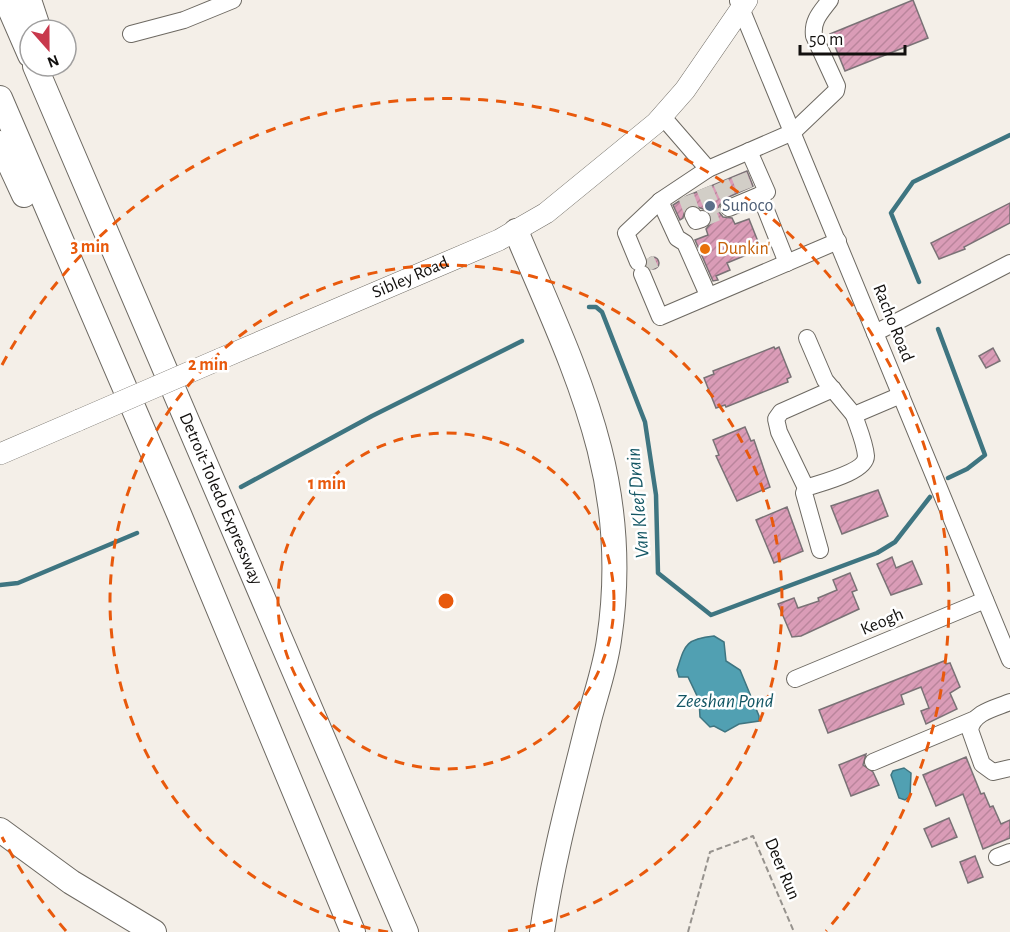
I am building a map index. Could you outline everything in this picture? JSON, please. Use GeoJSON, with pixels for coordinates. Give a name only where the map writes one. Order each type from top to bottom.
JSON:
{"type":"FeatureCollection","features":[{"type":"Feature","properties":{"kind":"highway"},"geometry":{"type":"LineString","coordinates":[[6,0],[18,27]]}},
{"type":"Feature","properties":{"kind":"highway"},"geometry":{"type":"LineString","coordinates":[[29,0],[35,18]]}},
{"type":"Feature","properties":{"kind":"highway","name":"Detroit-Toledo Expressway"},"geometry":{"type":"LineString","coordinates":[[40,78],[406,932]]}},
{"type":"Feature","properties":{"kind":"highway"},"geometry":{"type":"LineString","coordinates":[[53,78],[58,119]]}},
{"type":"Feature","properties":{"kind":"highway"},"geometry":{"type":"LineString","coordinates":[[0,98],[184,525],[353,932]]}},
{"type":"Feature","properties":{"kind":"highway"},"geometry":{"type":"LineString","coordinates":[[0,143],[65,288],[106,348]]}},
{"type":"Feature","properties":{"kind":"highway"},"geometry":{"type":"LineString","coordinates":[[516,231],[591,416],[607,476],[616,554],[609,642],[574,779],[542,932]]}},
{"type":"Feature","properties":{"kind":"highway"},"geometry":{"type":"LineString","coordinates":[[0,830],[71,882],[154,932]]}},
{"type":"Feature","properties":{"kind":"main road","name":"Sibley Road"},"geometry":{"type":"LineString","coordinates":[[0,454],[516,231],[589,180],[662,116],[685,90],[742,3]]}},
{"type":"Feature","properties":{"kind":"street"},"geometry":{"type":"LineString","coordinates":[[131,34],[184,20],[233,0]]}},
{"type":"Feature","properties":{"kind":"street"},"geometry":{"type":"LineString","coordinates":[[830,0],[815,19],[813,27],[814,36],[837,86],[836,92],[793,132],[732,158],[710,176],[660,201],[626,233],[656,283],[650,291],[660,317],[838,241]]}},
{"type":"Feature","properties":{"kind":"street","name":"Racho Road"},"geometry":{"type":"LineString","coordinates":[[742,3],[1010,660]]}},
{"type":"Feature","properties":{"kind":"street"},"geometry":{"type":"LineString","coordinates":[[662,116],[710,176]]}},
{"type":"Feature","properties":{"kind":"street"},"geometry":{"type":"LineString","coordinates":[[730,205],[767,192],[749,151]]}},
{"type":"Feature","properties":{"kind":"street"},"geometry":{"type":"LineString","coordinates":[[732,158],[739,174]]}},
{"type":"Feature","properties":{"kind":"street"},"geometry":{"type":"LineString","coordinates":[[752,196],[787,263]]}},
{"type":"Feature","properties":{"kind":"street"},"geometry":{"type":"LineString","coordinates":[[660,201],[677,238],[685,243],[708,295]]}},
{"type":"Feature","properties":{"kind":"street"},"geometry":{"type":"LineString","coordinates":[[875,333],[1010,262]]}},
{"type":"Feature","properties":{"kind":"street"},"geometry":{"type":"LineString","coordinates":[[806,488],[858,469],[865,461],[866,454],[854,415],[825,380],[807,338]]}},
{"type":"Feature","properties":{"kind":"street"},"geometry":{"type":"LineString","coordinates":[[820,550],[804,499],[806,488],[779,432],[776,419],[781,412],[833,389]]}},
{"type":"Feature","properties":{"kind":"street"},"geometry":{"type":"LineString","coordinates":[[854,415],[901,394]]}},
{"type":"Feature","properties":{"kind":"street","name":"Keogh"},"geometry":{"type":"LineString","coordinates":[[795,679],[985,600]]}},
{"type":"Feature","properties":{"kind":"street"},"geometry":{"type":"LineString","coordinates":[[873,762],[1010,702]]}},
{"type":"Feature","properties":{"kind":"street"},"geometry":{"type":"LineString","coordinates":[[973,720],[971,735],[982,764],[993,772],[1010,768]]}},
{"type":"Feature","properties":{"kind":"path","name":"Deer Run"},"geometry":{"type":"LineString","coordinates":[[688,932],[710,852],[753,836],[794,932]]}},
{"type":"Feature","properties":{"kind":"water","name":"Zeeshan Pond"},"geometry":{"type":"Polygon","coordinates":[[[714,636],[724,642],[726,661],[740,670],[759,716],[759,721],[739,724],[725,732],[714,726],[710,727],[700,717],[699,700],[688,677],[679,677],[677,670],[685,649],[692,641],[714,636]]]}},
{"type":"Feature","properties":{"kind":"water"},"geometry":{"type":"Polygon","coordinates":[[[904,768],[911,773],[910,796],[905,800],[899,798],[891,775],[893,771],[904,768]]]}},
{"type":"Feature","properties":{"kind":"building"},"geometry":{"type":"Polygon","coordinates":[[[913,0],[928,38],[845,71],[830,34],[913,0]]]}},
{"type":"Feature","properties":{"kind":"building"},"geometry":{"type":"Polygon","coordinates":[[[747,171],[753,186],[724,199],[719,206],[719,212],[723,217],[732,218],[735,224],[749,219],[761,249],[727,263],[730,270],[716,276],[718,280],[713,281],[695,240],[708,235],[706,229],[712,222],[712,215],[693,205],[685,209],[683,218],[680,220],[673,205],[687,196],[747,171]]]}},
{"type":"Feature","properties":{"kind":"building"},"geometry":{"type":"Polygon","coordinates":[[[1010,203],[1010,223],[964,247],[965,249],[939,259],[931,243],[1010,203]]]}},
{"type":"Feature","properties":{"kind":"building"},"geometry":{"type":"Polygon","coordinates":[[[655,257],[659,263],[655,269],[651,269],[647,261],[655,257]]]}},
{"type":"Feature","properties":{"kind":"building"},"geometry":{"type":"Polygon","coordinates":[[[774,347],[775,349],[779,347],[791,377],[787,379],[788,382],[726,407],[725,405],[716,408],[704,378],[714,374],[713,371],[774,347]]]}},
{"type":"Feature","properties":{"kind":"building"},"geometry":{"type":"Polygon","coordinates":[[[993,348],[1000,361],[986,368],[979,356],[993,348]]]}},
{"type":"Feature","properties":{"kind":"building"},"geometry":{"type":"Polygon","coordinates":[[[745,427],[751,441],[754,440],[770,487],[737,501],[716,456],[719,455],[713,440],[745,427]]]}},
{"type":"Feature","properties":{"kind":"building"},"geometry":{"type":"Polygon","coordinates":[[[878,490],[888,516],[842,534],[831,506],[878,490]]]}},
{"type":"Feature","properties":{"kind":"building"},"geometry":{"type":"Polygon","coordinates":[[[787,507],[803,551],[774,563],[756,520],[787,507]]]}},
{"type":"Feature","properties":{"kind":"building"},"geometry":{"type":"Polygon","coordinates":[[[892,557],[896,568],[912,561],[922,584],[891,595],[877,564],[892,557]]]}},
{"type":"Feature","properties":{"kind":"building"},"geometry":{"type":"Polygon","coordinates":[[[850,573],[857,590],[852,592],[859,609],[801,636],[792,637],[778,604],[794,598],[798,608],[819,601],[818,598],[837,590],[833,580],[850,573]]]}},
{"type":"Feature","properties":{"kind":"building"},"geometry":{"type":"Polygon","coordinates":[[[944,661],[946,664],[950,663],[960,687],[950,693],[957,709],[926,724],[921,711],[929,708],[921,687],[901,695],[904,704],[828,733],[819,710],[944,661]]]}},
{"type":"Feature","properties":{"kind":"building"},"geometry":{"type":"Polygon","coordinates":[[[866,754],[863,765],[873,772],[879,785],[851,796],[839,765],[866,754]]]}},
{"type":"Feature","properties":{"kind":"building"},"geometry":{"type":"Polygon","coordinates":[[[966,757],[981,794],[984,793],[990,807],[993,806],[1001,824],[1010,820],[1010,838],[983,849],[963,794],[936,806],[923,775],[966,757]]]}},
{"type":"Feature","properties":{"kind":"building"},"geometry":{"type":"Polygon","coordinates":[[[949,818],[957,837],[932,847],[924,829],[949,818]]]}},
{"type":"Feature","properties":{"kind":"building"},"geometry":{"type":"Polygon","coordinates":[[[975,856],[983,877],[968,883],[960,862],[975,856]]]}},
{"type":"Feature","properties":{"kind":"waterway","name":"Van Kleef Drain"},"geometry":{"type":"LineString","coordinates":[[919,282],[891,213],[913,182],[1010,135]]}},
{"type":"Feature","properties":{"kind":"waterway","name":"Van Kleef Drain"},"geometry":{"type":"LineString","coordinates":[[589,307],[596,307],[602,312],[645,422],[656,495],[658,573],[711,615],[877,553],[895,542],[930,497]]}},
{"type":"Feature","properties":{"kind":"waterway","name":"Van Kleef Drain"},"geometry":{"type":"LineString","coordinates":[[938,329],[985,455],[967,469],[948,478]]}},
{"type":"Feature","properties":{"kind":"waterway","name":"Van Kleef Drain"},"geometry":{"type":"LineString","coordinates":[[241,487],[372,416],[522,341]]}},
{"type":"Feature","properties":{"kind":"waterway","name":"Van Kleef Drain"},"geometry":{"type":"LineString","coordinates":[[0,585],[18,583],[137,533]]}},
{"type":"Feature","properties":{"kind":"tunnel"},"geometry":{"type":"LineString","coordinates":[[739,175],[746,193]]}},
{"type":"Feature","properties":{"kind":"tunnel"},"geometry":{"type":"LineString","coordinates":[[721,182],[729,200]]}},
{"type":"Feature","properties":{"kind":"tunnel"},"geometry":{"type":"LineString","coordinates":[[704,188],[715,214]]}},
{"type":"Feature","properties":{"kind":"tunnel"},"geometry":{"type":"LineString","coordinates":[[686,196],[693,215]]}},
{"type":"Feature","properties":{"kind":"tunnel"},"geometry":{"type":"LineString","coordinates":[[702,219],[729,208]]}},
{"type":"Feature","properties":{"kind":"tunnel"},"geometry":{"type":"LineString","coordinates":[[646,259],[651,270]]}},
{"type":"Feature","properties":{"kind":"place","name":"Sunoco"},"geometry":{"type":"Point","coordinates":[710,206]}},
{"type":"Feature","properties":{"kind":"place","name":"Dunkin'"},"geometry":{"type":"Point","coordinates":[705,249]}}]}
